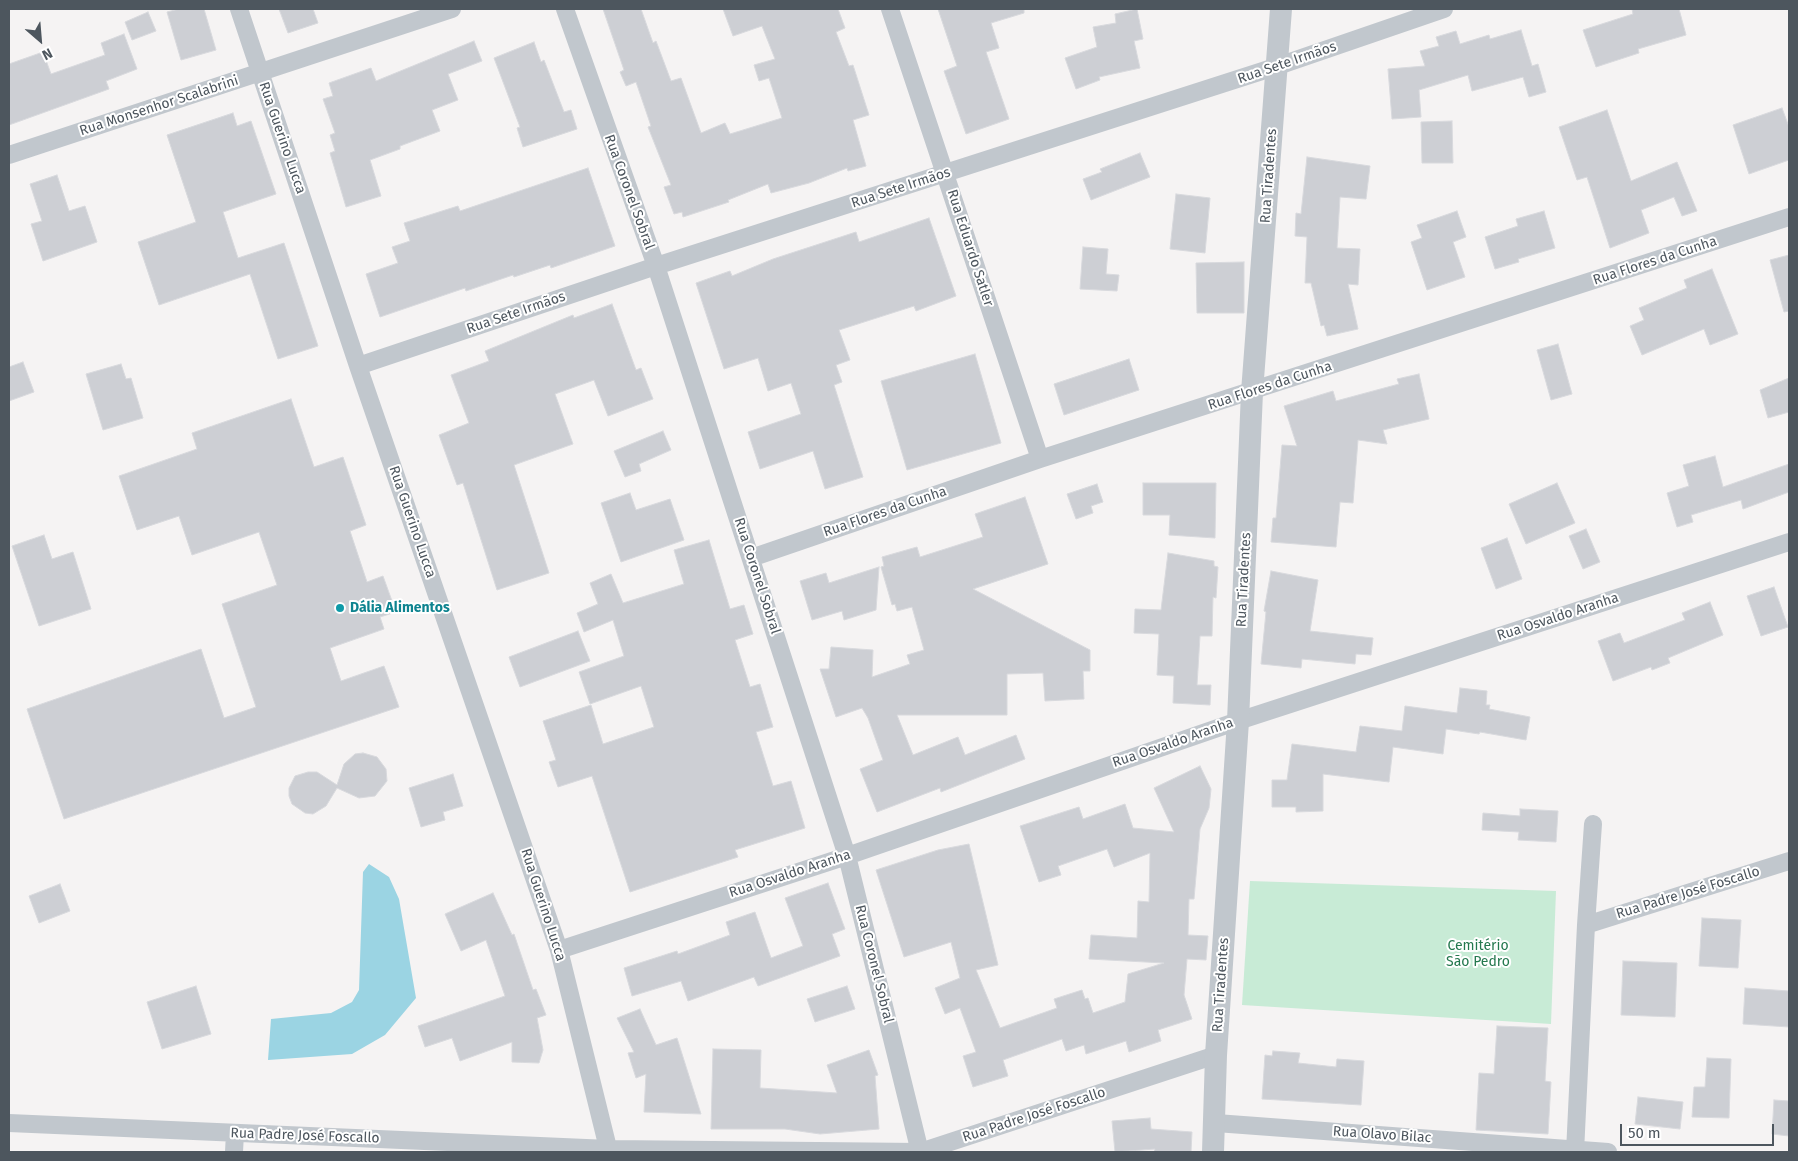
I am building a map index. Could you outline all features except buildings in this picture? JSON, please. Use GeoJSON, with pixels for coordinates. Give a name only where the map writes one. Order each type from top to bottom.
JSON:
{"type":"FeatureCollection","features":[{"type":"Feature","properties":{"kind":"street","name":"Rua Guerino Lucca"},"geometry":{"type":"LineString","coordinates":[[240,9],[358,366],[559,950],[609,1151]]}},
{"type":"Feature","properties":{"kind":"street","name":"Rua Monsenhor Scalabrini"},"geometry":{"type":"LineString","coordinates":[[9,155],[452,9]]}},
{"type":"Feature","properties":{"kind":"street","name":"Rua Coronel Sobral"},"geometry":{"type":"LineString","coordinates":[[565,9],[656,266],[847,856],[920,1152]]}},
{"type":"Feature","properties":{"kind":"street","name":"Rua Eduardo Satler"},"geometry":{"type":"LineString","coordinates":[[890,9],[1040,459]]}},
{"type":"Feature","properties":{"kind":"street","name":"Rua Tiradentes"},"geometry":{"type":"LineString","coordinates":[[1213,1152],[1216,1123],[1216,1054],[1238,721],[1252,392],[1281,9]]}},
{"type":"Feature","properties":{"kind":"street","name":"Rua Sete Irmãos"},"geometry":{"type":"LineString","coordinates":[[358,366],[656,266],[1278,66],[1444,9]]}},
{"type":"Feature","properties":{"kind":"street","name":"Rua Flores da Cunha"},"geometry":{"type":"LineString","coordinates":[[751,558],[1040,459],[1789,217]]}},
{"type":"Feature","properties":{"kind":"street","name":"Rua Osvaldo Aranha"},"geometry":{"type":"LineString","coordinates":[[559,950],[847,856],[1238,721],[1789,542]]}},
{"type":"Feature","properties":{"kind":"street"},"geometry":{"type":"LineString","coordinates":[[1575,1151],[1593,824]]}},
{"type":"Feature","properties":{"kind":"street","name":"Rua Padre José Foscallo"},"geometry":{"type":"LineString","coordinates":[[1586,925],[1789,861]]}},
{"type":"Feature","properties":{"kind":"street","name":"Rua Padre José Foscallo"},"geometry":{"type":"LineString","coordinates":[[9,1123],[609,1151],[920,1152],[1216,1054]]}},
{"type":"Feature","properties":{"kind":"street","name":"Rua Olavo Bilac"},"geometry":{"type":"LineString","coordinates":[[1216,1123],[1608,1152]]}},
{"type":"Feature","properties":{"kind":"street"},"geometry":{"type":"LineString","coordinates":[[234,1152],[235,1133]]}},
{"type":"Feature","properties":{"kind":"green space","name":"Cemitério São Pedro"},"geometry":{"type":"Polygon","coordinates":[[[1250,881],[1556,891],[1551,1024],[1242,1005],[1250,881]]]}},
{"type":"Feature","properties":{"kind":"water"},"geometry":{"type":"Polygon","coordinates":[[[369,864],[389,877],[399,899],[416,998],[385,1035],[352,1054],[268,1060],[271,1019],[331,1013],[352,1002],[359,990],[363,872],[369,864]]]}},
{"type":"Feature","properties":{"kind":"place","name":"Dália Alimentos"},"geometry":{"type":"Point","coordinates":[340,608]}}]}
